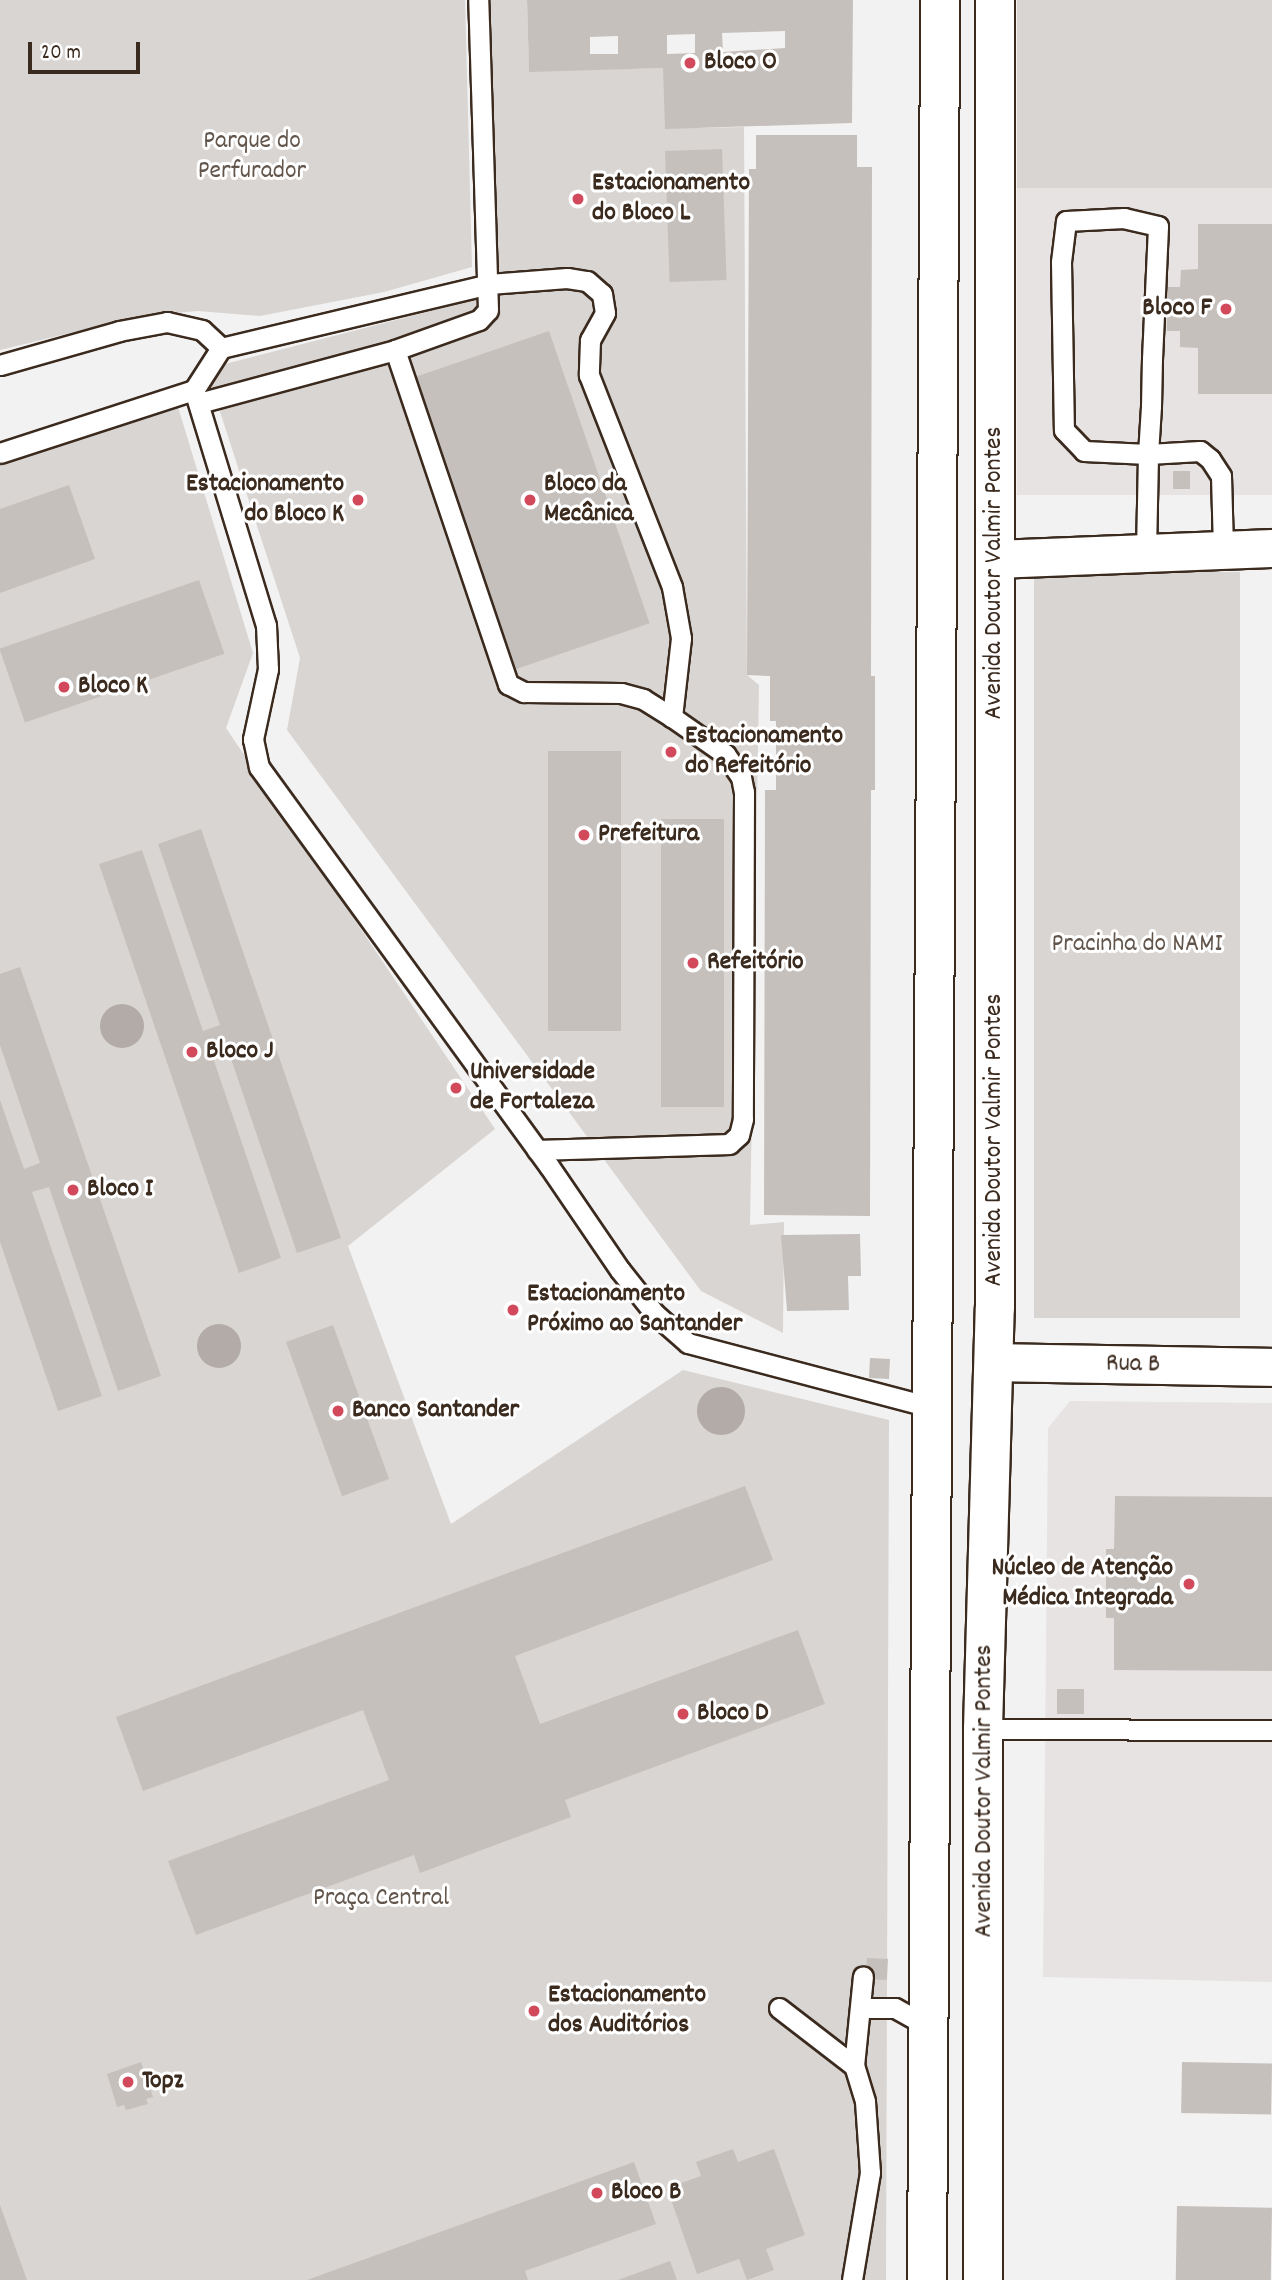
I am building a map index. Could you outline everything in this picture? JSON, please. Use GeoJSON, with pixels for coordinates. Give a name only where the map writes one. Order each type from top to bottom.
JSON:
{"type":"FeatureCollection","features":[{"type":"Feature","properties":{"kind":"street"},"geometry":{"type":"LineString","coordinates":[[927,2280],[940,0]]}},
{"type":"Feature","properties":{"kind":"street","name":"Avenida Doutor Valmir Pontes"},"geometry":{"type":"LineString","coordinates":[[983,2280],[983,1729],[995,1362],[995,0]]}},
{"type":"Feature","properties":{"kind":"street"},"geometry":{"type":"LineString","coordinates":[[995,559],[1272,548]]}},
{"type":"Feature","properties":{"kind":"street","name":"Rua B"},"geometry":{"type":"LineString","coordinates":[[995,1362],[1272,1367]]}},
{"type":"Feature","properties":{"kind":"lane"},"geometry":{"type":"LineString","coordinates":[[0,453],[196,396],[395,350],[483,318],[489,284],[478,0]]}},
{"type":"Feature","properties":{"kind":"lane"},"geometry":{"type":"LineString","coordinates":[[1146,551],[1148,454],[1157,226],[1124,218],[1066,221],[1061,262],[1063,430],[1084,451],[1148,454],[1200,452],[1210,459],[1221,476],[1223,549]]}},
{"type":"Feature","properties":{"kind":"lane"},"geometry":{"type":"LineString","coordinates":[[672,717],[681,638],[672,587],[589,375],[590,340],[605,313],[602,294],[587,281],[567,278],[489,284],[221,348],[196,396],[266,625],[268,668],[253,739],[259,767],[654,1314],[688,1343],[930,1407]]}},
{"type":"Feature","properties":{"kind":"lane"},"geometry":{"type":"LineString","coordinates":[[0,365],[118,331],[167,322],[202,330],[221,348]]}},
{"type":"Feature","properties":{"kind":"lane"},"geometry":{"type":"LineString","coordinates":[[395,350],[508,684],[524,692],[621,693],[643,699],[725,754],[741,777],[744,792],[743,1119],[739,1135],[729,1144],[711,1146],[537,1150]]}},
{"type":"Feature","properties":{"kind":"lane"},"geometry":{"type":"LineString","coordinates":[[983,1729],[1272,1730]]}},
{"type":"Feature","properties":{"kind":"lane"},"geometry":{"type":"LineString","coordinates":[[852,2280],[870,2173],[865,2101],[854,2066],[863,1976]]}},
{"type":"Feature","properties":{"kind":"lane"},"geometry":{"type":"LineString","coordinates":[[779,2008],[854,2066]]}},
{"type":"Feature","properties":{"kind":"lane"},"geometry":{"type":"LineString","coordinates":[[860,2008],[895,2008],[928,2026]]}},
{"type":"Feature","properties":{"kind":"shaded area"},"geometry":{"type":"Polygon","coordinates":[[[1017,187],[1272,187],[1272,495],[1017,495],[1017,187]]]}},
{"type":"Feature","properties":{"kind":"shaded area"},"geometry":{"type":"Polygon","coordinates":[[[122,1004],[131,1005],[138,1010],[143,1017],[143,1035],[138,1042],[131,1047],[122,1048],[113,1047],[106,1042],[101,1035],[100,1026],[101,1017],[106,1010],[113,1005],[122,1004]]]}},
{"type":"Feature","properties":{"kind":"shaded area"},"geometry":{"type":"Polygon","coordinates":[[[219,1324],[234,1331],[241,1346],[234,1361],[219,1368],[204,1361],[197,1346],[204,1331],[219,1324]]]}},
{"type":"Feature","properties":{"kind":"shaded area"},"geometry":{"type":"Polygon","coordinates":[[[721,1387],[738,1394],[745,1411],[738,1428],[721,1435],[704,1428],[697,1411],[704,1394],[721,1387]]]}},
{"type":"Feature","properties":{"kind":"shaded area"},"geometry":{"type":"Polygon","coordinates":[[[1070,1401],[1272,1403],[1272,1982],[1043,1977],[1048,1428],[1070,1401]]]}},
{"type":"Feature","properties":{"kind":"green space","name":"Parque do Perfurador"},"geometry":{"type":"Polygon","coordinates":[[[0,0],[465,0],[472,267],[384,292],[260,316],[198,311],[140,316],[0,350],[0,0]]]}},
{"type":"Feature","properties":{"kind":"green space"},"geometry":{"type":"Polygon","coordinates":[[[485,0],[527,0],[529,71],[663,68],[700,128],[744,127],[747,675],[759,685],[750,1225],[784,1222],[783,1333],[701,1291],[287,730],[300,658],[210,381],[225,364],[493,295],[485,0]]]}},
{"type":"Feature","properties":{"kind":"green space"},"geometry":{"type":"Polygon","coordinates":[[[1017,0],[1272,0],[1272,188],[1017,188],[1017,0]]]}},
{"type":"Feature","properties":{"kind":"green space","name":"Praça Central"},"geometry":{"type":"Polygon","coordinates":[[[178,407],[253,653],[226,728],[495,1129],[348,1246],[451,1524],[683,1370],[889,1420],[886,2280],[0,2280],[0,462],[178,407]]]}},
{"type":"Feature","properties":{"kind":"green space","name":"Pracinha do NAMI"},"geometry":{"type":"Polygon","coordinates":[[[1034,572],[1240,572],[1240,1318],[1034,1318],[1034,572]]]}},
{"type":"Feature","properties":{"kind":"building","name":"Bloco O"},"geometry":{"type":"Polygon","coordinates":[[[527,0],[853,0],[852,123],[665,129],[663,68],[529,72],[527,0]],[[785,31],[722,33],[723,52],[785,48],[785,31]],[[695,34],[667,35],[667,54],[695,53],[695,34]],[[618,36],[590,37],[590,54],[618,54],[618,36]]]}},
{"type":"Feature","properties":{"kind":"building"},"geometry":{"type":"Polygon","coordinates":[[[756,135],[857,135],[857,167],[872,167],[871,676],[875,676],[875,790],[871,790],[870,1216],[764,1215],[765,790],[776,790],[776,721],[770,721],[770,676],[747,675],[749,169],[756,169],[756,135]]]}},
{"type":"Feature","properties":{"kind":"building"},"geometry":{"type":"Polygon","coordinates":[[[722,149],[727,280],[670,282],[665,151],[722,149]]]}},
{"type":"Feature","properties":{"kind":"building","name":"Bloco F"},"geometry":{"type":"Polygon","coordinates":[[[1198,224],[1272,224],[1272,394],[1198,394],[1198,348],[1180,347],[1180,331],[1167,331],[1166,287],[1180,287],[1181,270],[1198,269],[1198,224]]]}},
{"type":"Feature","properties":{"kind":"building","name":"Bloco da Mecânica"},"geometry":{"type":"Polygon","coordinates":[[[549,331],[650,623],[511,671],[410,379],[549,331]]]}},
{"type":"Feature","properties":{"kind":"building"},"geometry":{"type":"Polygon","coordinates":[[[1173,471],[1190,471],[1190,489],[1173,489],[1173,471]]]}},
{"type":"Feature","properties":{"kind":"building"},"geometry":{"type":"Polygon","coordinates":[[[69,485],[95,559],[0,593],[0,509],[69,485]]]}},
{"type":"Feature","properties":{"kind":"building","name":"Bloco K"},"geometry":{"type":"Polygon","coordinates":[[[199,580],[224,654],[25,722],[0,649],[199,580]]]}},
{"type":"Feature","properties":{"kind":"building","name":"Prefeitura"},"geometry":{"type":"Polygon","coordinates":[[[548,751],[621,751],[621,1031],[548,1031],[548,751]]]}},
{"type":"Feature","properties":{"kind":"building","name":"Refeitório"},"geometry":{"type":"Polygon","coordinates":[[[661,819],[724,819],[724,1107],[661,1107],[661,819]]]}},
{"type":"Feature","properties":{"kind":"building","name":"Bloco J"},"geometry":{"type":"Polygon","coordinates":[[[201,829],[341,1238],[297,1253],[228,1050],[212,1055],[281,1258],[239,1273],[99,864],[142,850],[203,1031],[220,1025],[158,844],[201,829]]]}},
{"type":"Feature","properties":{"kind":"building","name":"Bloco I"},"geometry":{"type":"Polygon","coordinates":[[[20,967],[161,1376],[118,1391],[49,1187],[32,1192],[102,1396],[58,1411],[0,1242],[0,1100],[24,1169],[40,1163],[0,1045],[0,974],[20,967]]]}},
{"type":"Feature","properties":{"kind":"building"},"geometry":{"type":"Polygon","coordinates":[[[860,1234],[861,1276],[848,1276],[849,1310],[787,1311],[781,1235],[860,1234]]]}},
{"type":"Feature","properties":{"kind":"building","name":"Banco Santander"},"geometry":{"type":"Polygon","coordinates":[[[333,1325],[389,1479],[342,1496],[286,1342],[333,1325]]]}},
{"type":"Feature","properties":{"kind":"building"},"geometry":{"type":"Polygon","coordinates":[[[870,1358],[890,1359],[889,1379],[869,1378],[870,1358]]]}},
{"type":"Feature","properties":{"kind":"building","name":"Bloco D"},"geometry":{"type":"Polygon","coordinates":[[[745,1486],[773,1560],[515,1656],[540,1724],[798,1630],[825,1704],[565,1800],[571,1817],[420,1873],[414,1855],[196,1935],[168,1861],[389,1780],[363,1710],[143,1791],[116,1717],[745,1486]]]}},
{"type":"Feature","properties":{"kind":"building","name":"Núcleo de Atenção Médica Integrada"},"geometry":{"type":"Polygon","coordinates":[[[1115,1496],[1272,1497],[1272,1671],[1114,1670],[1114,1618],[1106,1618],[1106,1549],[1114,1549],[1115,1496]]]}},
{"type":"Feature","properties":{"kind":"building"},"geometry":{"type":"Polygon","coordinates":[[[1057,1689],[1084,1689],[1084,1714],[1057,1714],[1057,1689]]]}},
{"type":"Feature","properties":{"kind":"building"},"geometry":{"type":"Polygon","coordinates":[[[867,1958],[888,1959],[887,1980],[866,1979],[867,1958]]]}},
{"type":"Feature","properties":{"kind":"building","name":"Topz"},"geometry":{"type":"Polygon","coordinates":[[[141,2062],[153,2097],[146,2099],[148,2104],[126,2110],[124,2105],[117,2107],[107,2074],[141,2062]]]}},
{"type":"Feature","properties":{"kind":"building"},"geometry":{"type":"Polygon","coordinates":[[[1182,2062],[1272,2064],[1271,2115],[1181,2113],[1182,2062]]]}},
{"type":"Feature","properties":{"kind":"building"},"geometry":{"type":"Polygon","coordinates":[[[733,2149],[738,2162],[774,2149],[805,2235],[766,2249],[774,2270],[747,2280],[739,2259],[697,2274],[667,2188],[701,2176],[696,2162],[733,2149]]]}},
{"type":"Feature","properties":{"kind":"building","name":"Bloco B"},"geometry":{"type":"Polygon","coordinates":[[[634,2162],[656,2224],[525,2271],[528,2280],[307,2280],[634,2162]]]}},
{"type":"Feature","properties":{"kind":"building"},"geometry":{"type":"Polygon","coordinates":[[[0,2205],[27,2280],[0,2280],[0,2205]]]}},
{"type":"Feature","properties":{"kind":"building"},"geometry":{"type":"Polygon","coordinates":[[[1177,2206],[1272,2208],[1271,2280],[1176,2280],[1177,2206]]]}},
{"type":"Feature","properties":{"kind":"building","name":"Bloco B"},"geometry":{"type":"Polygon","coordinates":[[[670,2261],[677,2280],[618,2280],[670,2261]]]}},
{"type":"Feature","properties":{"kind":"place","name":"Bloco O"},"geometry":{"type":"Point","coordinates":[690,63]}},
{"type":"Feature","properties":{"kind":"place","name":"Estacionamento do Bloco L"},"geometry":{"type":"Point","coordinates":[578,199]}},
{"type":"Feature","properties":{"kind":"place","name":"Bloco F"},"geometry":{"type":"Point","coordinates":[1226,309]}},
{"type":"Feature","properties":{"kind":"place","name":"Estacionamento do Bloco K"},"geometry":{"type":"Point","coordinates":[358,500]}},
{"type":"Feature","properties":{"kind":"place","name":"Bloco da Mecânica"},"geometry":{"type":"Point","coordinates":[530,500]}},
{"type":"Feature","properties":{"kind":"place","name":"Bloco K"},"geometry":{"type":"Point","coordinates":[64,687]}},
{"type":"Feature","properties":{"kind":"place","name":"Estacionamento do Refeitório"},"geometry":{"type":"Point","coordinates":[671,752]}},
{"type":"Feature","properties":{"kind":"place","name":"Prefeitura"},"geometry":{"type":"Point","coordinates":[584,835]}},
{"type":"Feature","properties":{"kind":"place","name":"Refeitório"},"geometry":{"type":"Point","coordinates":[693,963]}},
{"type":"Feature","properties":{"kind":"place","name":"Bloco J"},"geometry":{"type":"Point","coordinates":[192,1052]}},
{"type":"Feature","properties":{"kind":"place","name":"Universidade de Fortaleza"},"geometry":{"type":"Point","coordinates":[456,1088]}},
{"type":"Feature","properties":{"kind":"place","name":"Bloco I"},"geometry":{"type":"Point","coordinates":[73,1190]}},
{"type":"Feature","properties":{"kind":"place","name":"Estacionamento Próximo ao Santander"},"geometry":{"type":"Point","coordinates":[513,1310]}},
{"type":"Feature","properties":{"kind":"place","name":"Banco Santander"},"geometry":{"type":"Point","coordinates":[338,1411]}},
{"type":"Feature","properties":{"kind":"place","name":"Núcleo de Atenção Médica Integrada"},"geometry":{"type":"Point","coordinates":[1189,1584]}},
{"type":"Feature","properties":{"kind":"place","name":"Bloco D"},"geometry":{"type":"Point","coordinates":[683,1714]}},
{"type":"Feature","properties":{"kind":"place","name":"Estacionamento dos Auditórios"},"geometry":{"type":"Point","coordinates":[534,2011]}},
{"type":"Feature","properties":{"kind":"place","name":"Topz"},"geometry":{"type":"Point","coordinates":[128,2082]}},
{"type":"Feature","properties":{"kind":"place","name":"Bloco B"},"geometry":{"type":"Point","coordinates":[597,2193]}}]}
